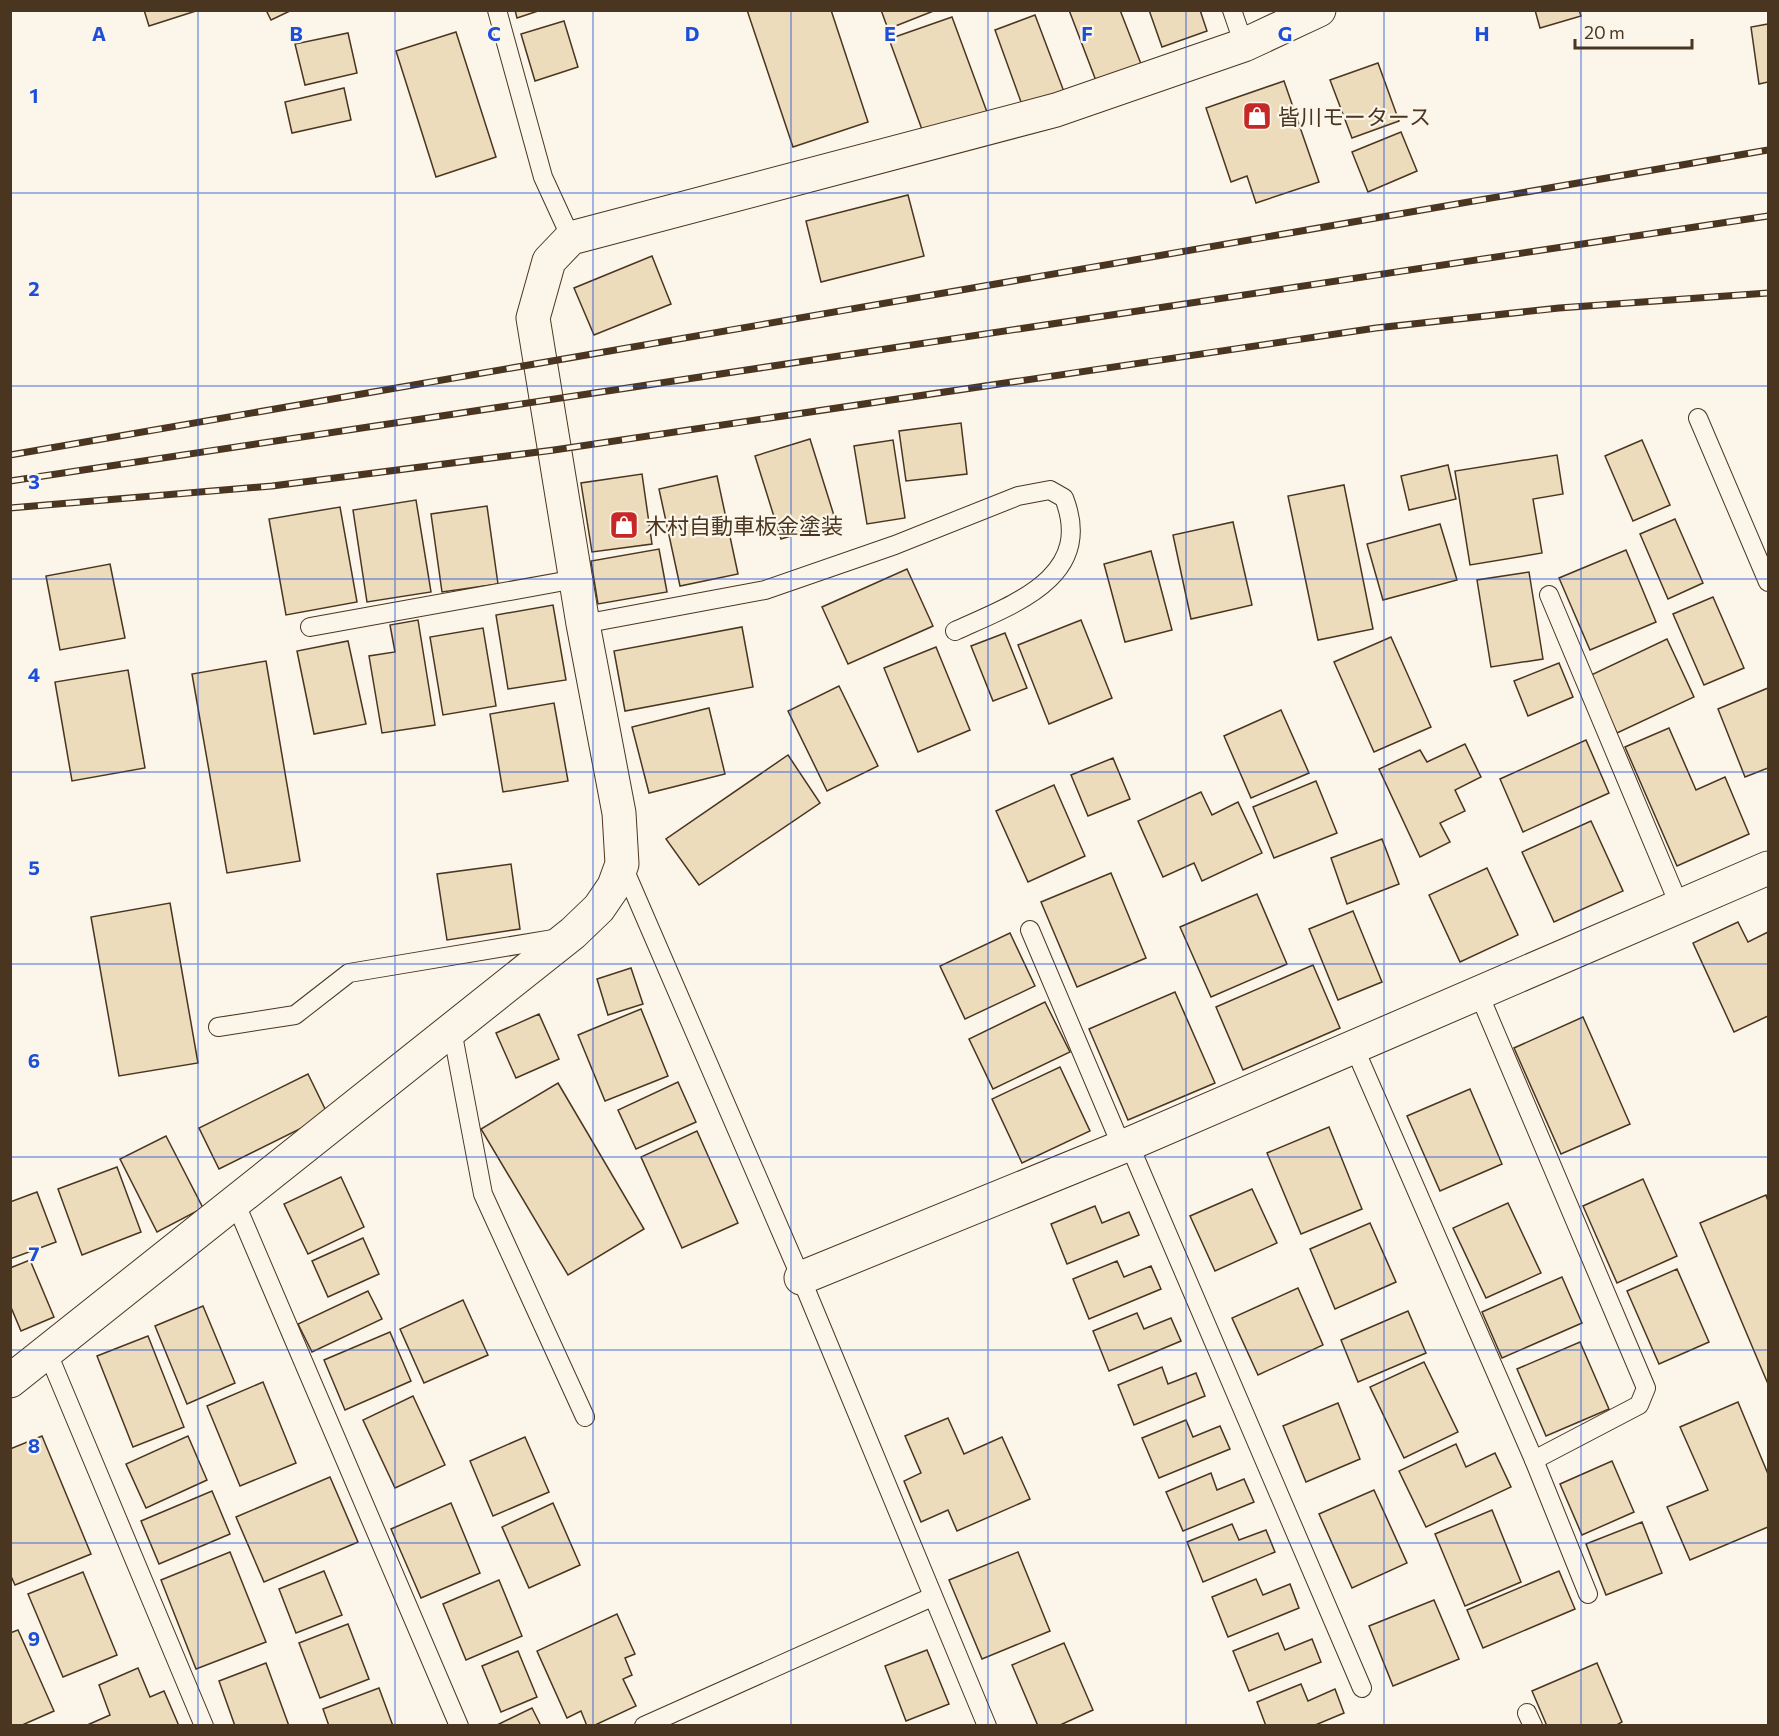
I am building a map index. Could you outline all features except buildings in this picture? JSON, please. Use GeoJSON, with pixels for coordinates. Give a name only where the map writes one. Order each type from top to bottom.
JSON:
{"type":"FeatureCollection","features":[{"type":"Feature","properties":{"kind":"street"},"geometry":{"type":"LineString","coordinates":[[10,1381],[569,936],[599,908],[614,886],[622,864],[620,813],[583,624],[533,318],[549,261],[571,238],[1056,110],[1244,45],[1319,10]]}},
{"type":"Feature","properties":{"kind":"street"},"geometry":{"type":"LineString","coordinates":[[801,1278],[1125,1146],[1768,868]]}},
{"type":"Feature","properties":{"kind":"lane"},"geometry":{"type":"LineString","coordinates":[[496,10],[543,177],[571,238]]}},
{"type":"Feature","properties":{"kind":"lane"},"geometry":{"type":"LineString","coordinates":[[1232,10],[1244,45]]}},
{"type":"Feature","properties":{"kind":"lane"},"geometry":{"type":"LineString","coordinates":[[1698,418],[1768,582]]}},
{"type":"Feature","properties":{"kind":"lane"},"geometry":{"type":"LineString","coordinates":[[583,624],[765,590],[895,545],[1018,496],[1050,490],[1064,498],[1072,528],[1071,540],[1062,566],[1050,579],[1023,597],[956,631]]}},
{"type":"Feature","properties":{"kind":"lane"},"geometry":{"type":"LineString","coordinates":[[310,627],[576,579]]}},
{"type":"Feature","properties":{"kind":"lane"},"geometry":{"type":"LineString","coordinates":[[1549,595],[1680,907]]}},
{"type":"Feature","properties":{"kind":"lane"},"geometry":{"type":"LineString","coordinates":[[622,864],[801,1278],[987,1725]]}},
{"type":"Feature","properties":{"kind":"lane"},"geometry":{"type":"LineString","coordinates":[[1030,930],[1362,1688]]}},
{"type":"Feature","properties":{"kind":"lane"},"geometry":{"type":"LineString","coordinates":[[218,1027],[295,1015],[349,973],[569,936]]}},
{"type":"Feature","properties":{"kind":"lane"},"geometry":{"type":"LineString","coordinates":[[1479,994],[1646,1388],[1639,1405],[1534,1460]]}},
{"type":"Feature","properties":{"kind":"lane"},"geometry":{"type":"LineString","coordinates":[[452,1030],[483,1194],[585,1417]]}},
{"type":"Feature","properties":{"kind":"lane"},"geometry":{"type":"LineString","coordinates":[[1354,1047],[1534,1460],[1588,1594]]}},
{"type":"Feature","properties":{"kind":"lane"},"geometry":{"type":"LineString","coordinates":[[235,1202],[459,1725]]}},
{"type":"Feature","properties":{"kind":"lane"},"geometry":{"type":"LineString","coordinates":[[47,1352],[204,1725]]}},
{"type":"Feature","properties":{"kind":"lane"},"geometry":{"type":"LineString","coordinates":[[644,1725],[932,1597]]}},
{"type":"Feature","properties":{"kind":"railway"},"geometry":{"type":"LineString","coordinates":[[10,455],[1768,150]]}},
{"type":"Feature","properties":{"kind":"railway"},"geometry":{"type":"LineString","coordinates":[[10,481],[1768,216]]}},
{"type":"Feature","properties":{"kind":"railway"},"geometry":{"type":"LineString","coordinates":[[10,508],[272,486],[554,450],[1376,328],[1559,308],[1768,293]]}},
{"type":"Feature","properties":{"kind":"place","name":"皆川モータース"},"geometry":{"type":"Point","coordinates":[1257,116]}},
{"type":"Feature","properties":{"kind":"place","name":"木村自動車板金塗装"},"geometry":{"type":"Point","coordinates":[624,525]}}]}
